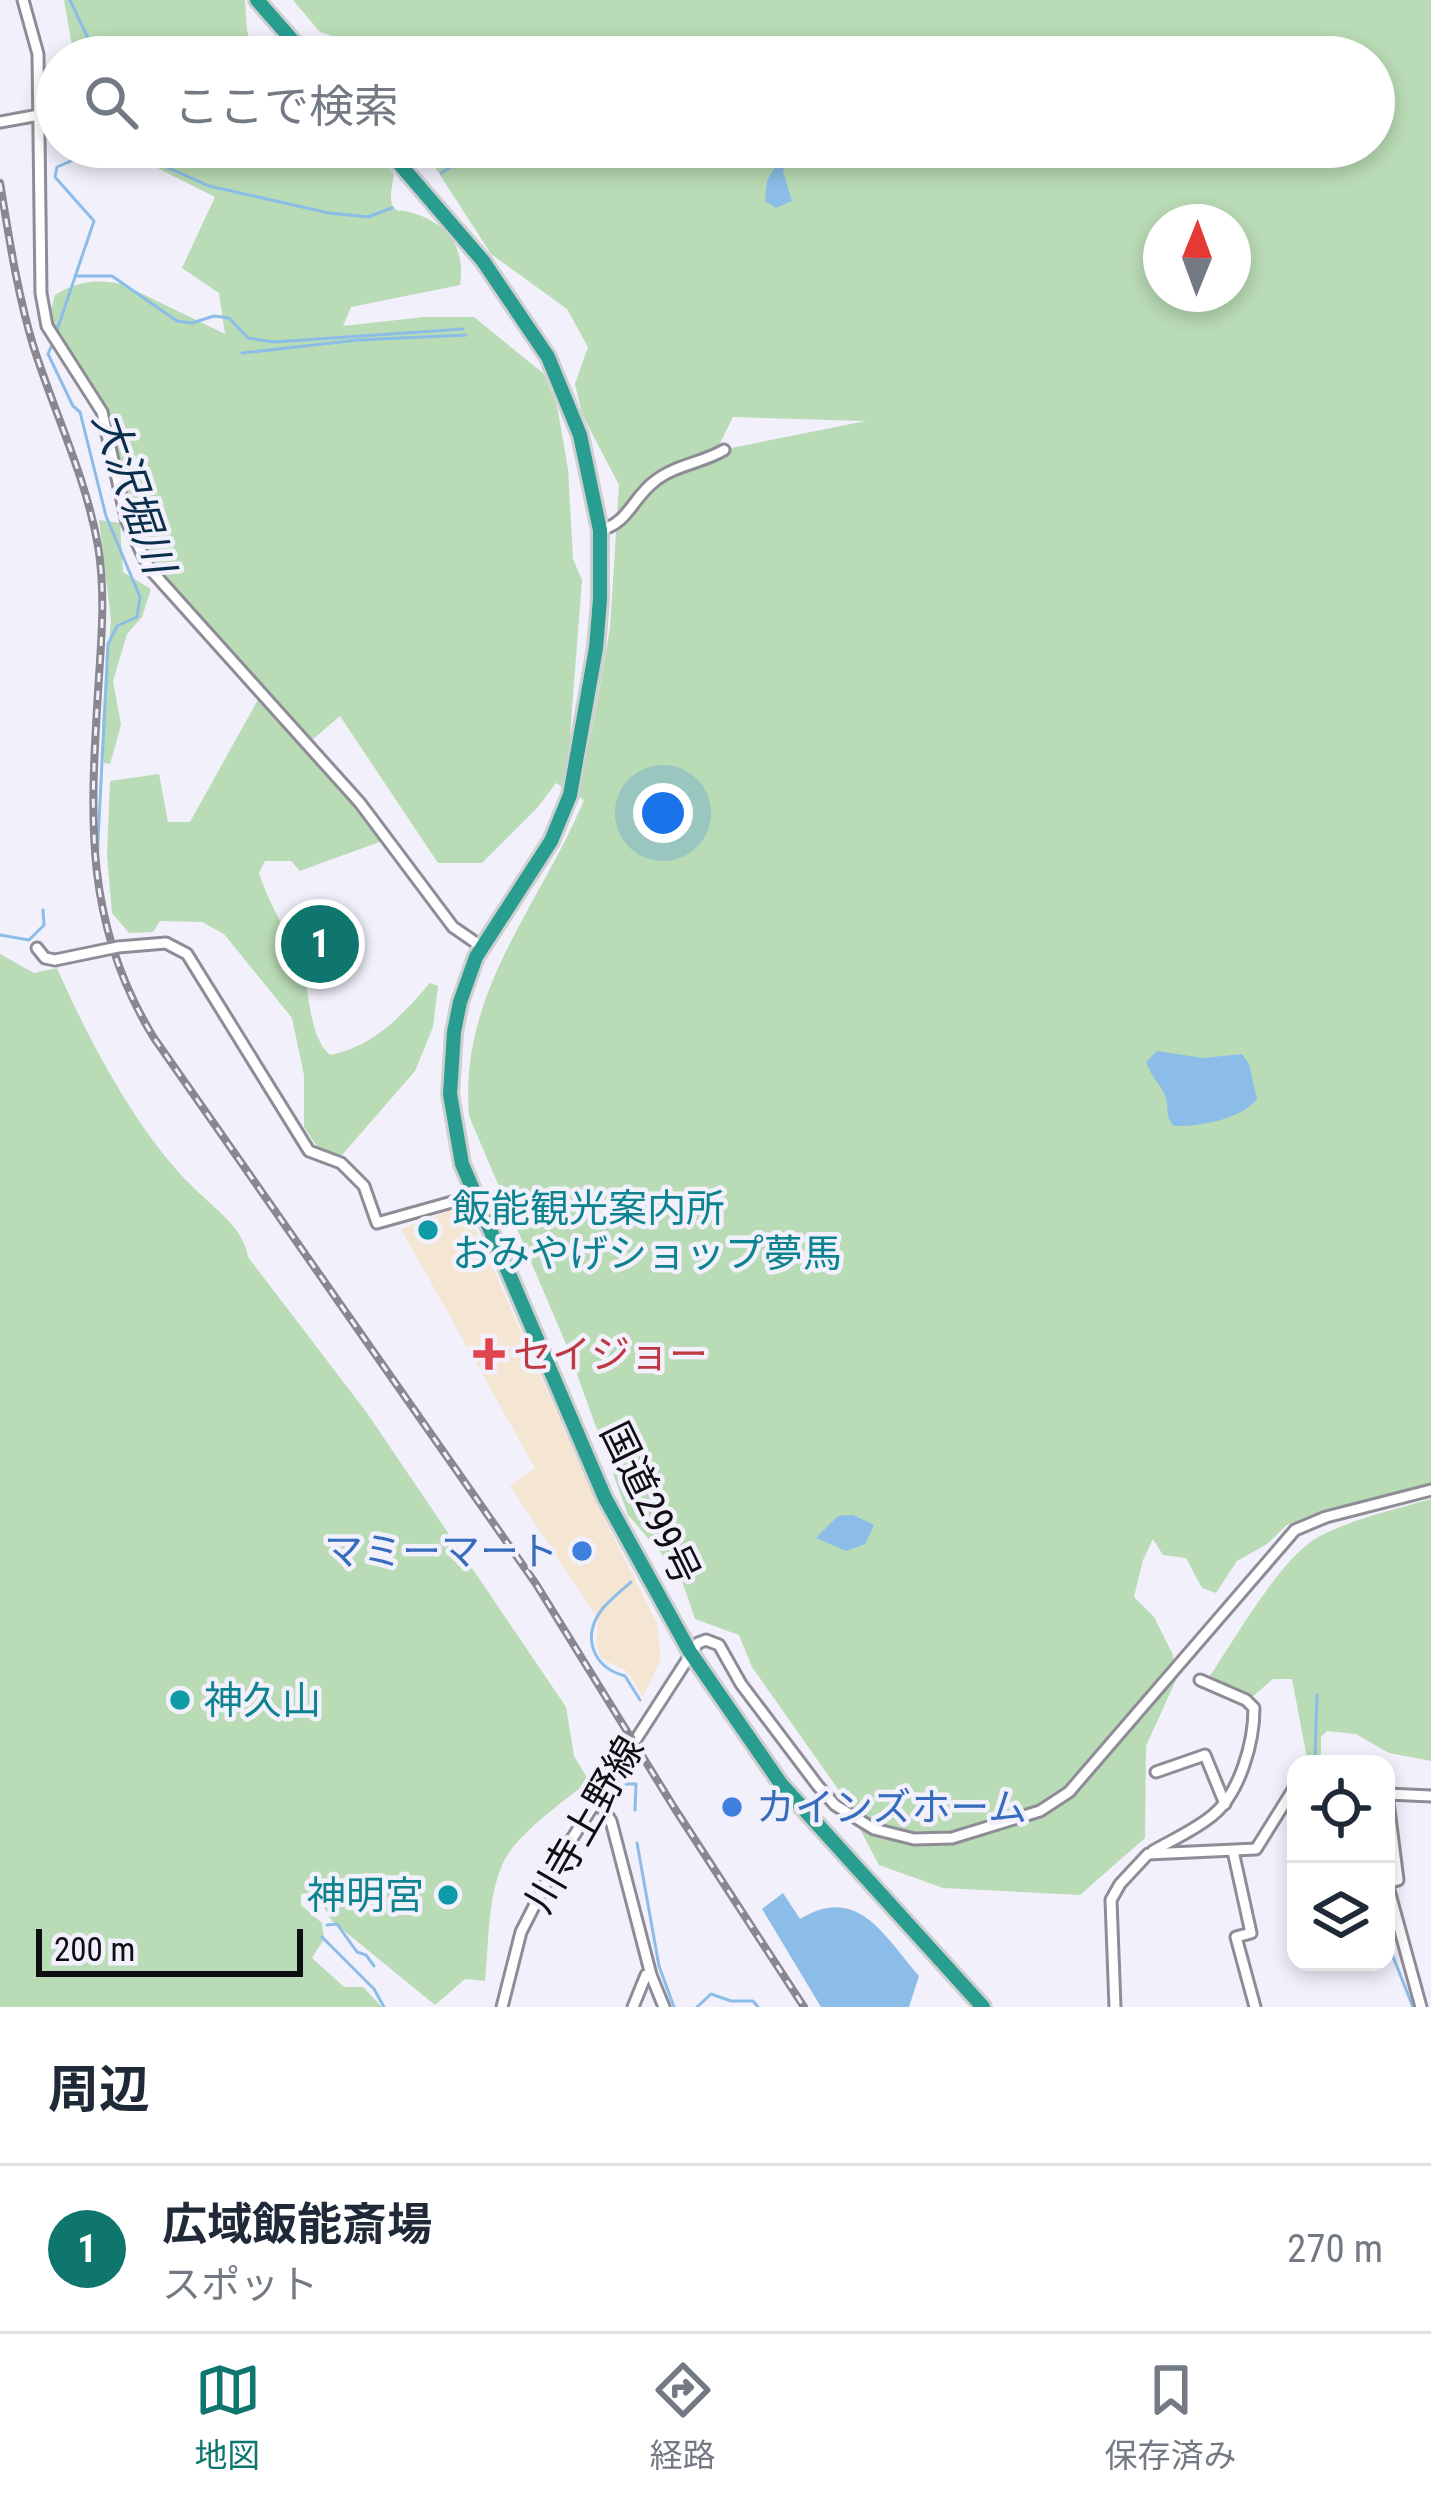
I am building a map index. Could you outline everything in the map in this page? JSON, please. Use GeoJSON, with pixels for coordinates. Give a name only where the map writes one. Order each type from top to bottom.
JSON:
{"type":"FeatureCollection","features":[{"type":"Feature","properties":{"kind":"highway"},"geometry":{"type":"LineString","coordinates":[[257,0],[289,36]]}},
{"type":"Feature","properties":{"kind":"highway","name":"国道299号"},"geometry":{"type":"LineString","coordinates":[[403,168],[483,260],[548,357],[580,435],[600,530],[596,648],[569,795],[551,841],[482,947],[460,1003],[450,1082],[457,1146],[605,1498],[690,1652],[781,1784],[982,2007]]}},
{"type":"Feature","properties":{"kind":"street"},"geometry":{"type":"LineString","coordinates":[[23,0],[36,47]]}},
{"type":"Feature","properties":{"kind":"street"},"geometry":{"type":"LineString","coordinates":[[0,122],[36,116]]}},
{"type":"Feature","properties":{"kind":"street"},"geometry":{"type":"LineString","coordinates":[[39,168],[40,285],[47,326],[102,412],[136,545],[164,585],[361,803],[453,927],[482,947]]}},
{"type":"Feature","properties":{"kind":"street"},"geometry":{"type":"LineString","coordinates":[[600,530],[620,524],[637,497],[667,472],[724,450]]}},
{"type":"Feature","properties":{"kind":"street"},"geometry":{"type":"LineString","coordinates":[[37,948],[45,958],[55,960],[166,943],[187,953],[309,1150],[340,1163],[364,1186],[376,1223],[476,1196]]}},
{"type":"Feature","properties":{"kind":"street"},"geometry":{"type":"LineString","coordinates":[[690,1652],[706,1640],[719,1645],[740,1684],[835,1805],[897,1837],[952,1838],[1054,1804],[1069,1792],[1295,1530],[1326,1517],[1431,1490]]}},
{"type":"Feature","properties":{"kind":"street","name":"川寺上野線"},"geometry":{"type":"LineString","coordinates":[[502,2007],[521,1932],[592,1802],[690,1652]]}},
{"type":"Feature","properties":{"kind":"street"},"geometry":{"type":"LineString","coordinates":[[1115,2007],[1112,1900],[1120,1884],[1148,1854],[1225,1804],[1254,1737],[1254,1708],[1200,1680]]}},
{"type":"Feature","properties":{"kind":"street"},"geometry":{"type":"LineString","coordinates":[[1156,1772],[1205,1755],[1225,1804]]}},
{"type":"Feature","properties":{"kind":"street"},"geometry":{"type":"LineString","coordinates":[[1395,1793],[1431,1796]]}},
{"type":"Feature","properties":{"kind":"street"},"geometry":{"type":"LineString","coordinates":[[1148,1854],[1256,1849],[1287,1799]]}},
{"type":"Feature","properties":{"kind":"street"},"geometry":{"type":"LineString","coordinates":[[592,1802],[611,1821],[651,1975],[664,2007]]}},
{"type":"Feature","properties":{"kind":"street"},"geometry":{"type":"LineString","coordinates":[[1233,1851],[1251,1933],[1236,1936],[1255,2007]]}},
{"type":"Feature","properties":{"kind":"street"},"geometry":{"type":"LineString","coordinates":[[1395,1856],[1398,1880],[1387,1883],[1421,2007]]}},
{"type":"Feature","properties":{"kind":"street"},"geometry":{"type":"LineString","coordinates":[[633,2007],[646,1975],[651,1975]]}},
{"type":"Feature","properties":{"kind":"shaded area"},"geometry":{"type":"Polygon","coordinates":[[[465,1205],[598,1506],[657,1623],[661,1659],[643,1697],[626,1671],[600,1658],[598,1619],[510,1486],[535,1468],[401,1229],[465,1205]]]}},
{"type":"Feature","properties":{"kind":"green space"},"geometry":{"type":"Polygon","coordinates":[[[64,0],[245,0],[249,36],[70,36],[64,0]]]}},
{"type":"Feature","properties":{"kind":"green space"},"geometry":{"type":"Polygon","coordinates":[[[293,0],[1431,0],[1431,1492],[1334,1517],[1327,1509],[1287,1525],[1267,1544],[1237,1561],[1216,1593],[1202,1588],[1186,1558],[1163,1555],[1153,1539],[1134,1597],[1154,1617],[1173,1655],[1176,1680],[1146,1746],[1145,1838],[1080,1895],[943,1888],[879,1865],[840,1792],[752,1667],[739,1635],[695,1619],[680,1575],[628,1515],[566,1344],[469,1116],[469,1071],[489,990],[584,800],[556,783],[482,863],[438,863],[340,716],[305,746],[382,841],[300,871],[291,861],[265,861],[259,873],[303,973],[318,1038],[330,1055],[361,1045],[397,1018],[430,983],[438,986],[433,1027],[415,1071],[342,1155],[320,1151],[304,1127],[304,1075],[292,1018],[224,934],[202,922],[160,921],[153,932],[129,933],[112,913],[107,855],[110,781],[159,774],[168,822],[190,822],[265,687],[226,656],[149,567],[136,545],[102,412],[47,326],[55,295],[80,284],[104,282],[122,284],[225,334],[219,293],[182,268],[215,197],[158,168],[389,168],[394,174],[394,207],[434,222],[451,238],[460,259],[460,285],[351,307],[343,326],[474,317],[544,374],[557,406],[568,469],[573,559],[582,580],[570,734],[591,735],[610,628],[619,485],[582,414],[575,384],[588,347],[567,309],[491,254],[436,168],[1395,168],[1395,36],[332,36],[320,32],[293,0]],[[733,417],[716,451],[866,421],[733,417]]]}},
{"type":"Feature","properties":{"kind":"green space"},"geometry":{"type":"Polygon","coordinates":[[[99,520],[120,523],[123,572],[151,589],[142,617],[127,634],[113,681],[121,725],[110,764],[104,763],[102,725],[111,620],[99,520]]]}},
{"type":"Feature","properties":{"kind":"green space"},"geometry":{"type":"Polygon","coordinates":[[[0,954],[34,973],[57,968],[98,1053],[133,1111],[171,1163],[240,1236],[248,1257],[367,1413],[566,1707],[574,1756],[589,1781],[532,1828],[505,1859],[492,1903],[485,1981],[465,1979],[435,2005],[332,1921],[315,1892],[301,1894],[301,1905],[322,1923],[324,1939],[312,1958],[344,1987],[363,1987],[382,2007],[0,2007],[0,954]]]}},
{"type":"Feature","properties":{"kind":"green space"},"geometry":{"type":"Polygon","coordinates":[[[1431,1499],[1431,1761],[1389,1753],[1356,1734],[1327,1731],[1321,1737],[1321,1755],[1306,1755],[1292,1679],[1273,1679],[1251,1698],[1208,1679],[1295,1556],[1319,1537],[1349,1523],[1431,1499]]]}},
{"type":"Feature","properties":{"kind":"water"},"geometry":{"type":"Polygon","coordinates":[[[774,168],[784,168],[792,201],[776,208],[765,201],[774,168]]]}},
{"type":"Feature","properties":{"kind":"water"},"geometry":{"type":"Polygon","coordinates":[[[1157,1051],[1203,1058],[1242,1054],[1257,1099],[1241,1112],[1219,1120],[1174,1126],[1164,1093],[1146,1062],[1157,1051]]]}},
{"type":"Feature","properties":{"kind":"water"},"geometry":{"type":"Polygon","coordinates":[[[853,1515],[874,1525],[865,1544],[846,1551],[816,1538],[838,1516],[853,1515]]]}},
{"type":"Feature","properties":{"kind":"water"},"geometry":{"type":"Polygon","coordinates":[[[783,1893],[800,1919],[838,1907],[854,1911],[882,1931],[919,1976],[909,2007],[821,2007],[762,1909],[783,1893]]]}},
{"type":"Feature","properties":{"kind":"waterway","name":"大沢堀川"},"geometry":{"type":"LineString","coordinates":[[70,0],[87,36]]}},
{"type":"Feature","properties":{"kind":"waterway","name":"大沢堀川"},"geometry":{"type":"LineString","coordinates":[[57,168],[55,177],[94,221],[57,330]]}},
{"type":"Feature","properties":{"kind":"waterway"},"geometry":{"type":"LineString","coordinates":[[169,168],[209,186],[329,213],[368,217],[392,208]]}},
{"type":"Feature","properties":{"kind":"waterway"},"geometry":{"type":"LineString","coordinates":[[441,173],[449,168]]}},
{"type":"Feature","properties":{"kind":"waterway"},"geometry":{"type":"LineString","coordinates":[[75,276],[112,276],[177,321],[229,318],[248,338],[274,342],[463,329]]}},
{"type":"Feature","properties":{"kind":"waterway"},"geometry":{"type":"LineString","coordinates":[[242,353],[358,340],[466,335]]}},
{"type":"Feature","properties":{"kind":"waterway","name":"大沢堀川"},"geometry":{"type":"LineString","coordinates":[[51,347],[48,354],[80,412],[106,516],[140,597],[137,617],[117,626],[108,644],[97,861]]}},
{"type":"Feature","properties":{"kind":"waterway","name":"大沢堀川"},"geometry":{"type":"LineString","coordinates":[[0,935],[29,940],[44,925],[43,910]]}},
{"type":"Feature","properties":{"kind":"waterway"},"geometry":{"type":"LineString","coordinates":[[631,1582],[603,1608],[592,1639],[598,1658],[625,1676],[640,1700]]}},
{"type":"Feature","properties":{"kind":"waterway"},"geometry":{"type":"LineString","coordinates":[[1315,1755],[1317,1695]]}},
{"type":"Feature","properties":{"kind":"waterway"},"geometry":{"type":"LineString","coordinates":[[626,1784],[636,1784],[635,1810]]}},
{"type":"Feature","properties":{"kind":"waterway"},"geometry":{"type":"LineString","coordinates":[[637,1843],[659,1966],[674,2007]]}},
{"type":"Feature","properties":{"kind":"waterway"},"geometry":{"type":"LineString","coordinates":[[327,1925],[337,1924],[374,1966]]}},
{"type":"Feature","properties":{"kind":"waterway"},"geometry":{"type":"LineString","coordinates":[[322,1937],[374,1989],[384,2007]]}},
{"type":"Feature","properties":{"kind":"waterway"},"geometry":{"type":"LineString","coordinates":[[1395,1962],[1413,2007]]}},
{"type":"Feature","properties":{"kind":"waterway"},"geometry":{"type":"LineString","coordinates":[[697,2007],[711,1994],[731,2001],[753,2001],[758,2007]]}},
{"type":"Feature","properties":{"kind":"railway"},"geometry":{"type":"LineString","coordinates":[[0,183],[27,325],[78,470],[98,546],[102,601],[94,784],[97,871],[103,912],[131,996],[154,1038],[536,1584],[804,2007]]}},
{"type":"Feature","properties":{"kind":"place","name":"広域飯能斎場"},"geometry":{"type":"Point","coordinates":[320,944]}},
{"type":"Feature","properties":{"kind":"place","name":"飯能観光案内所 おみやげショップ夢馬"},"geometry":{"type":"Point","coordinates":[428,1230]}},
{"type":"Feature","properties":{"kind":"place","name":"セイジョー"},"geometry":{"type":"Point","coordinates":[489,1354]}},
{"type":"Feature","properties":{"kind":"place","name":"マミーマート"},"geometry":{"type":"Point","coordinates":[582,1551]}},
{"type":"Feature","properties":{"kind":"place","name":"神久山"},"geometry":{"type":"Point","coordinates":[180,1700]}},
{"type":"Feature","properties":{"kind":"place","name":"カインズホーム"},"geometry":{"type":"Point","coordinates":[732,1807]}},
{"type":"Feature","properties":{"kind":"place","name":"神明宮"},"geometry":{"type":"Point","coordinates":[448,1895]}}]}
